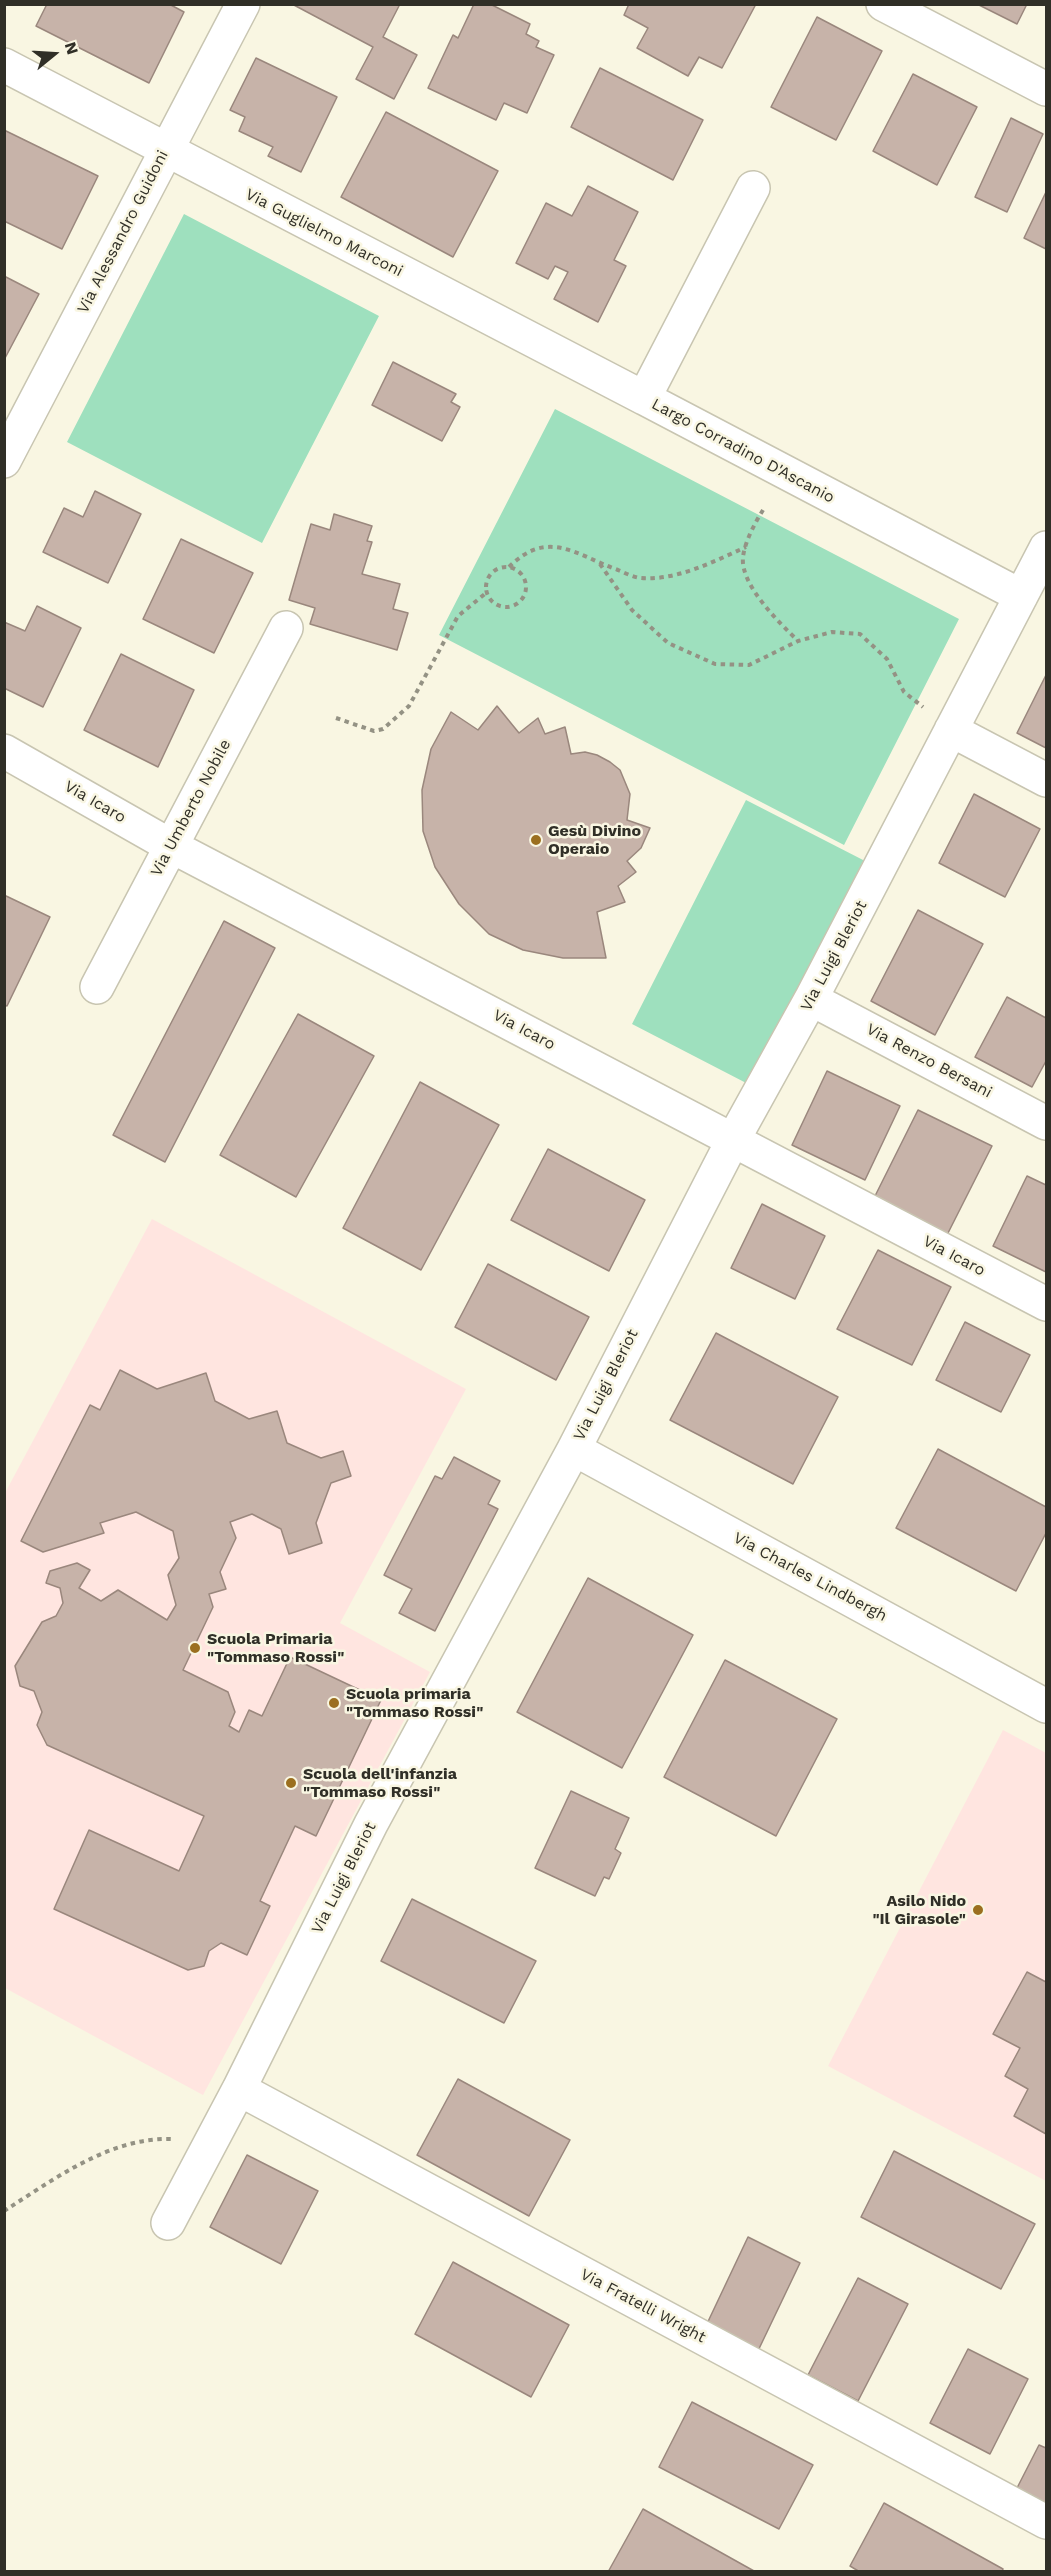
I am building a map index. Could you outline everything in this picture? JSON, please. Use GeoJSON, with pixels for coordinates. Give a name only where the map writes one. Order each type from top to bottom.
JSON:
{"type":"FeatureCollection","features":[{"type":"Feature","properties":{"kind":"street","name":"Via Alessandro Guidoni"},"geometry":{"type":"LineString","coordinates":[[4,461],[243,4]]}},
{"type":"Feature","properties":{"kind":"street"},"geometry":{"type":"LineString","coordinates":[[883,4],[1047,89]]}},
{"type":"Feature","properties":{"kind":"street","name":"Via Guglielmo Marconi"},"geometry":{"type":"LineString","coordinates":[[4,65],[644,398]]}},
{"type":"Feature","properties":{"kind":"street","name":"Largo Corradino D'Ascanio"},"geometry":{"type":"LineString","coordinates":[[753,188],[644,398],[1021,596]]}},
{"type":"Feature","properties":{"kind":"street","name":"Via Luigi Bleriot"},"geometry":{"type":"LineString","coordinates":[[168,2223],[239,2089],[371,1824],[574,1449],[733,1140],[812,999],[1047,548]]}},
{"type":"Feature","properties":{"kind":"street","name":"Via Umberto Nobile"},"geometry":{"type":"LineString","coordinates":[[97,987],[286,628]]}},
{"type":"Feature","properties":{"kind":"street"},"geometry":{"type":"LineString","coordinates":[[951,730],[1047,780]]}},
{"type":"Feature","properties":{"kind":"street","name":"Via Icaro"},"geometry":{"type":"LineString","coordinates":[[4,751],[171,846],[1047,1304]]}},
{"type":"Feature","properties":{"kind":"street","name":"Via Renzo Bersani"},"geometry":{"type":"LineString","coordinates":[[812,999],[1047,1123]]}},
{"type":"Feature","properties":{"kind":"street","name":"Via Charles Lindbergh"},"geometry":{"type":"LineString","coordinates":[[574,1449],[1047,1706]]}},
{"type":"Feature","properties":{"kind":"street","name":"Via Fratelli Wright"},"geometry":{"type":"LineString","coordinates":[[239,2089],[1047,2522]]}},
{"type":"Feature","properties":{"kind":"path"},"geometry":{"type":"LineString","coordinates":[[763,510],[743,559],[753,589],[772,615],[798,641]]}},
{"type":"Feature","properties":{"kind":"path"},"geometry":{"type":"LineString","coordinates":[[509,567],[520,556],[532,549],[551,547],[570,549],[600,564],[638,578],[664,577],[706,565],[746,548]]}},
{"type":"Feature","properties":{"kind":"path"},"geometry":{"type":"LineString","coordinates":[[600,564],[632,610],[668,643],[714,664],[749,666],[798,641],[832,632],[860,634],[887,659],[904,692],[951,730]]}},
{"type":"Feature","properties":{"kind":"path"},"geometry":{"type":"LineString","coordinates":[[502,567],[515,569],[524,579],[525,593],[512,607],[499,607],[488,599],[486,593],[485,586],[490,574],[502,567]]}},
{"type":"Feature","properties":{"kind":"path"},"geometry":{"type":"LineString","coordinates":[[336,718],[374,731],[383,729],[409,706],[458,616],[486,593]]}},
{"type":"Feature","properties":{"kind":"path"},"geometry":{"type":"LineString","coordinates":[[4,2211],[88,2160],[130,2145],[160,2139],[210,2144]]}},
{"type":"Feature","properties":{"kind":"shaded area","name":"Scuola Primaria \"Tommaso Rossi\""},"geometry":{"type":"Polygon","coordinates":[[[152,1219],[466,1389],[340,1623],[430,1672],[203,2095],[5,1988],[5,1493],[152,1219]]]}},
{"type":"Feature","properties":{"kind":"shaded area","name":"Asilo Nido \"Il Girasole\""},"geometry":{"type":"Polygon","coordinates":[[[1003,1730],[1046,1753],[1046,2181],[828,2066],[1003,1730]]]}},
{"type":"Feature","properties":{"kind":"green space"},"geometry":{"type":"Polygon","coordinates":[[[184,214],[379,316],[262,543],[67,442],[184,214]]]}},
{"type":"Feature","properties":{"kind":"green space"},"geometry":{"type":"Polygon","coordinates":[[[555,409],[959,619],[844,845],[439,635],[555,409]]]}},
{"type":"Feature","properties":{"kind":"green space"},"geometry":{"type":"Polygon","coordinates":[[[746,800],[865,861],[750,1085],[632,1024],[746,800]]]}},
{"type":"Feature","properties":{"kind":"building"},"geometry":{"type":"Polygon","coordinates":[[[47,4],[169,4],[184,12],[149,83],[36,26],[47,4]]]}},
{"type":"Feature","properties":{"kind":"building"},"geometry":{"type":"Polygon","coordinates":[[[292,4],[400,4],[383,37],[417,55],[394,99],[356,79],[373,47],[292,4]]]}},
{"type":"Feature","properties":{"kind":"building"},"geometry":{"type":"Polygon","coordinates":[[[474,4],[490,4],[530,24],[526,34],[539,41],[536,47],[554,55],[527,113],[504,103],[496,120],[428,88],[453,35],[458,38],[474,4]]]}},
{"type":"Feature","properties":{"kind":"building"},"geometry":{"type":"Polygon","coordinates":[[[629,4],[756,4],[722,68],[699,57],[688,76],[637,48],[648,28],[624,15],[629,4]]]}},
{"type":"Feature","properties":{"kind":"building"},"geometry":{"type":"Polygon","coordinates":[[[977,4],[1027,4],[1017,24],[977,4]]]}},
{"type":"Feature","properties":{"kind":"building"},"geometry":{"type":"Polygon","coordinates":[[[817,17],[882,51],[836,140],[771,107],[817,17]]]}},
{"type":"Feature","properties":{"kind":"building"},"geometry":{"type":"Polygon","coordinates":[[[256,58],[337,97],[301,172],[268,156],[273,147],[239,131],[245,117],[230,110],[256,58]]]}},
{"type":"Feature","properties":{"kind":"building"},"geometry":{"type":"Polygon","coordinates":[[[600,68],[703,120],[673,180],[571,127],[600,68]]]}},
{"type":"Feature","properties":{"kind":"building"},"geometry":{"type":"Polygon","coordinates":[[[913,74],[977,107],[937,185],[873,151],[913,74]]]}},
{"type":"Feature","properties":{"kind":"building"},"geometry":{"type":"Polygon","coordinates":[[[386,112],[498,171],[453,257],[341,197],[386,112]]]}},
{"type":"Feature","properties":{"kind":"building"},"geometry":{"type":"Polygon","coordinates":[[[1011,118],[1043,134],[1007,212],[975,197],[1011,118]]]}},
{"type":"Feature","properties":{"kind":"building"},"geometry":{"type":"Polygon","coordinates":[[[4,130],[98,176],[62,249],[4,221],[4,130]]]}},
{"type":"Feature","properties":{"kind":"building"},"geometry":{"type":"Polygon","coordinates":[[[588,186],[638,212],[614,260],[626,266],[598,322],[554,299],[568,272],[555,266],[548,279],[516,263],[546,203],[572,216],[588,186]]]}},
{"type":"Feature","properties":{"kind":"building"},"geometry":{"type":"Polygon","coordinates":[[[1046,192],[1046,249],[1024,238],[1046,192]]]}},
{"type":"Feature","properties":{"kind":"building"},"geometry":{"type":"Polygon","coordinates":[[[4,276],[39,294],[4,360],[4,276]]]}},
{"type":"Feature","properties":{"kind":"building"},"geometry":{"type":"Polygon","coordinates":[[[393,362],[456,394],[451,402],[460,407],[442,441],[372,405],[393,362]]]}},
{"type":"Feature","properties":{"kind":"building"},"geometry":{"type":"Polygon","coordinates":[[[95,491],[141,514],[108,583],[43,552],[64,508],[83,517],[95,491]]]}},
{"type":"Feature","properties":{"kind":"building"},"geometry":{"type":"Polygon","coordinates":[[[334,514],[372,526],[367,541],[372,542],[362,574],[400,584],[393,609],[408,613],[397,650],[310,624],[315,608],[289,600],[311,524],[330,530],[334,514]]]}},
{"type":"Feature","properties":{"kind":"building"},"geometry":{"type":"Polygon","coordinates":[[[181,539],[253,573],[214,653],[143,619],[181,539]]]}},
{"type":"Feature","properties":{"kind":"building"},"geometry":{"type":"Polygon","coordinates":[[[37,606],[81,628],[43,707],[4,688],[4,622],[25,631],[37,606]]]}},
{"type":"Feature","properties":{"kind":"building"},"geometry":{"type":"Polygon","coordinates":[[[121,654],[194,690],[158,767],[84,730],[121,654]]]}},
{"type":"Feature","properties":{"kind":"building"},"geometry":{"type":"Polygon","coordinates":[[[1046,675],[1046,748],[1017,733],[1046,675]]]}},
{"type":"Feature","properties":{"kind":"building","name":"Gesù Divino Operaio"},"geometry":{"type":"Polygon","coordinates":[[[497,706],[519,733],[538,718],[545,734],[565,727],[571,754],[585,752],[610,762],[620,770],[630,794],[627,820],[650,828],[641,848],[627,861],[636,872],[618,886],[625,902],[597,912],[606,958],[563,958],[523,950],[489,934],[459,904],[435,867],[423,831],[422,790],[431,749],[451,712],[478,730],[497,706]]]}},
{"type":"Feature","properties":{"kind":"building"},"geometry":{"type":"Polygon","coordinates":[[[974,794],[1040,829],[1005,897],[939,863],[974,794]]]}},
{"type":"Feature","properties":{"kind":"building"},"geometry":{"type":"Polygon","coordinates":[[[4,895],[50,917],[7,1006],[4,1005],[4,895]]]}},
{"type":"Feature","properties":{"kind":"building"},"geometry":{"type":"Polygon","coordinates":[[[918,910],[983,944],[935,1035],[871,1001],[918,910]]]}},
{"type":"Feature","properties":{"kind":"building"},"geometry":{"type":"Polygon","coordinates":[[[224,921],[275,948],[165,1162],[113,1135],[224,921]]]}},
{"type":"Feature","properties":{"kind":"building"},"geometry":{"type":"Polygon","coordinates":[[[1007,997],[1046,1018],[1046,1061],[1032,1087],[975,1057],[1007,997]]]}},
{"type":"Feature","properties":{"kind":"building"},"geometry":{"type":"Polygon","coordinates":[[[298,1014],[374,1056],[296,1197],[220,1155],[298,1014]]]}},
{"type":"Feature","properties":{"kind":"building"},"geometry":{"type":"Polygon","coordinates":[[[827,1071],[900,1106],[865,1180],[792,1145],[827,1071]]]}},
{"type":"Feature","properties":{"kind":"building"},"geometry":{"type":"Polygon","coordinates":[[[420,1082],[499,1125],[421,1270],[343,1228],[420,1082]]]}},
{"type":"Feature","properties":{"kind":"building"},"geometry":{"type":"Polygon","coordinates":[[[918,1110],[992,1146],[946,1237],[873,1200],[918,1110]]]}},
{"type":"Feature","properties":{"kind":"building"},"geometry":{"type":"Polygon","coordinates":[[[548,1149],[645,1200],[609,1271],[511,1220],[548,1149]]]}},
{"type":"Feature","properties":{"kind":"building"},"geometry":{"type":"Polygon","coordinates":[[[1027,1176],[1046,1185],[1046,1272],[993,1246],[1027,1176]]]}},
{"type":"Feature","properties":{"kind":"building"},"geometry":{"type":"Polygon","coordinates":[[[762,1204],[825,1236],[795,1299],[731,1268],[762,1204]]]}},
{"type":"Feature","properties":{"kind":"building"},"geometry":{"type":"Polygon","coordinates":[[[878,1250],[951,1287],[912,1365],[837,1329],[878,1250]]]}},
{"type":"Feature","properties":{"kind":"building"},"geometry":{"type":"Polygon","coordinates":[[[488,1264],[589,1317],[556,1380],[455,1327],[488,1264]]]}},
{"type":"Feature","properties":{"kind":"building"},"geometry":{"type":"Polygon","coordinates":[[[965,1322],[1030,1355],[1001,1412],[936,1380],[965,1322]]]}},
{"type":"Feature","properties":{"kind":"building"},"geometry":{"type":"Polygon","coordinates":[[[716,1333],[838,1397],[793,1484],[670,1420],[716,1333]]]}},
{"type":"Feature","properties":{"kind":"building"},"geometry":{"type":"Polygon","coordinates":[[[120,1370],[157,1389],[206,1373],[215,1401],[249,1419],[277,1411],[287,1443],[321,1458],[343,1451],[351,1476],[331,1483],[316,1523],[322,1543],[289,1554],[281,1529],[252,1514],[230,1522],[236,1538],[220,1572],[226,1589],[209,1594],[213,1607],[183,1670],[228,1692],[235,1712],[229,1726],[239,1732],[249,1710],[262,1716],[290,1657],[381,1700],[316,1836],[295,1826],[260,1901],[270,1906],[247,1955],[221,1943],[209,1951],[204,1966],[188,1970],[54,1909],[89,1830],[179,1871],[204,1816],[47,1745],[37,1725],[42,1712],[34,1691],[20,1686],[15,1666],[42,1622],[56,1616],[63,1603],[60,1588],[46,1583],[50,1571],[77,1563],[90,1570],[79,1588],[101,1601],[118,1590],[167,1620],[176,1605],[168,1575],[179,1558],[173,1531],[136,1512],[100,1523],[104,1533],[43,1552],[21,1541],[90,1405],[100,1410],[120,1370]]]}},
{"type":"Feature","properties":{"kind":"building"},"geometry":{"type":"Polygon","coordinates":[[[938,1449],[1046,1507],[1046,1533],[1016,1591],[896,1528],[938,1449]]]}},
{"type":"Feature","properties":{"kind":"building"},"geometry":{"type":"Polygon","coordinates":[[[454,1457],[500,1481],[488,1504],[498,1509],[435,1631],[399,1613],[412,1589],[384,1575],[435,1476],[442,1479],[454,1457]]]}},
{"type":"Feature","properties":{"kind":"building"},"geometry":{"type":"Polygon","coordinates":[[[588,1578],[693,1635],[622,1768],[517,1712],[588,1578]]]}},
{"type":"Feature","properties":{"kind":"building"},"geometry":{"type":"Polygon","coordinates":[[[725,1660],[837,1719],[776,1836],[664,1777],[725,1660]]]}},
{"type":"Feature","properties":{"kind":"building"},"geometry":{"type":"Polygon","coordinates":[[[571,1791],[629,1818],[615,1849],[621,1853],[609,1879],[604,1877],[595,1896],[535,1868],[571,1791]]]}},
{"type":"Feature","properties":{"kind":"building"},"geometry":{"type":"Polygon","coordinates":[[[412,1899],[536,1961],[504,2023],[381,1961],[412,1899]]]}},
{"type":"Feature","properties":{"kind":"building"},"geometry":{"type":"Polygon","coordinates":[[[1027,1972],[1046,1982],[1046,2134],[1014,2116],[1028,2089],[1005,2076],[1020,2048],[993,2034],[1027,1972]]]}},
{"type":"Feature","properties":{"kind":"building"},"geometry":{"type":"Polygon","coordinates":[[[458,2079],[570,2140],[529,2216],[417,2155],[458,2079]]]}},
{"type":"Feature","properties":{"kind":"building"},"geometry":{"type":"Polygon","coordinates":[[[894,2151],[1035,2224],[1001,2289],[861,2217],[894,2151]]]}},
{"type":"Feature","properties":{"kind":"building"},"geometry":{"type":"Polygon","coordinates":[[[247,2155],[318,2191],[281,2264],[210,2227],[247,2155]]]}},
{"type":"Feature","properties":{"kind":"building"},"geometry":{"type":"Polygon","coordinates":[[[748,2237],[800,2263],[756,2355],[704,2330],[748,2237]]]}},
{"type":"Feature","properties":{"kind":"building"},"geometry":{"type":"Polygon","coordinates":[[[453,2262],[569,2325],[531,2397],[415,2334],[453,2262]]]}},
{"type":"Feature","properties":{"kind":"building"},"geometry":{"type":"Polygon","coordinates":[[[858,2278],[908,2304],[858,2401],[808,2375],[858,2278]]]}},
{"type":"Feature","properties":{"kind":"building"},"geometry":{"type":"Polygon","coordinates":[[[968,2349],[1028,2379],[990,2454],[930,2423],[968,2349]]]}},
{"type":"Feature","properties":{"kind":"building"},"geometry":{"type":"Polygon","coordinates":[[[692,2402],[813,2465],[779,2529],[659,2467],[692,2402]]]}},
{"type":"Feature","properties":{"kind":"building"},"geometry":{"type":"Polygon","coordinates":[[[1039,2445],[1046,2448],[1046,2503],[1017,2488],[1039,2445]]]}},
{"type":"Feature","properties":{"kind":"building"},"geometry":{"type":"Polygon","coordinates":[[[884,2503],[1003,2569],[1002,2572],[860,2572],[850,2566],[884,2503]]]}},
{"type":"Feature","properties":{"kind":"building"},"geometry":{"type":"Polygon","coordinates":[[[643,2509],[754,2571],[754,2572],[608,2572],[643,2509]]]}},
{"type":"Feature","properties":{"kind":"place","name":"Gesù Divino Operaio"},"geometry":{"type":"Point","coordinates":[536,840]}},
{"type":"Feature","properties":{"kind":"place","name":"Scuola Primaria \"Tommaso Rossi\""},"geometry":{"type":"Point","coordinates":[195,1648]}},
{"type":"Feature","properties":{"kind":"place","name":"Scuola primaria \"Tommaso Rossi\""},"geometry":{"type":"Point","coordinates":[334,1703]}},
{"type":"Feature","properties":{"kind":"place","name":"Scuola dell'infanzia \"Tommaso Rossi\""},"geometry":{"type":"Point","coordinates":[291,1783]}},
{"type":"Feature","properties":{"kind":"place","name":"Asilo Nido \"Il Girasole\""},"geometry":{"type":"Point","coordinates":[978,1910]}}]}
